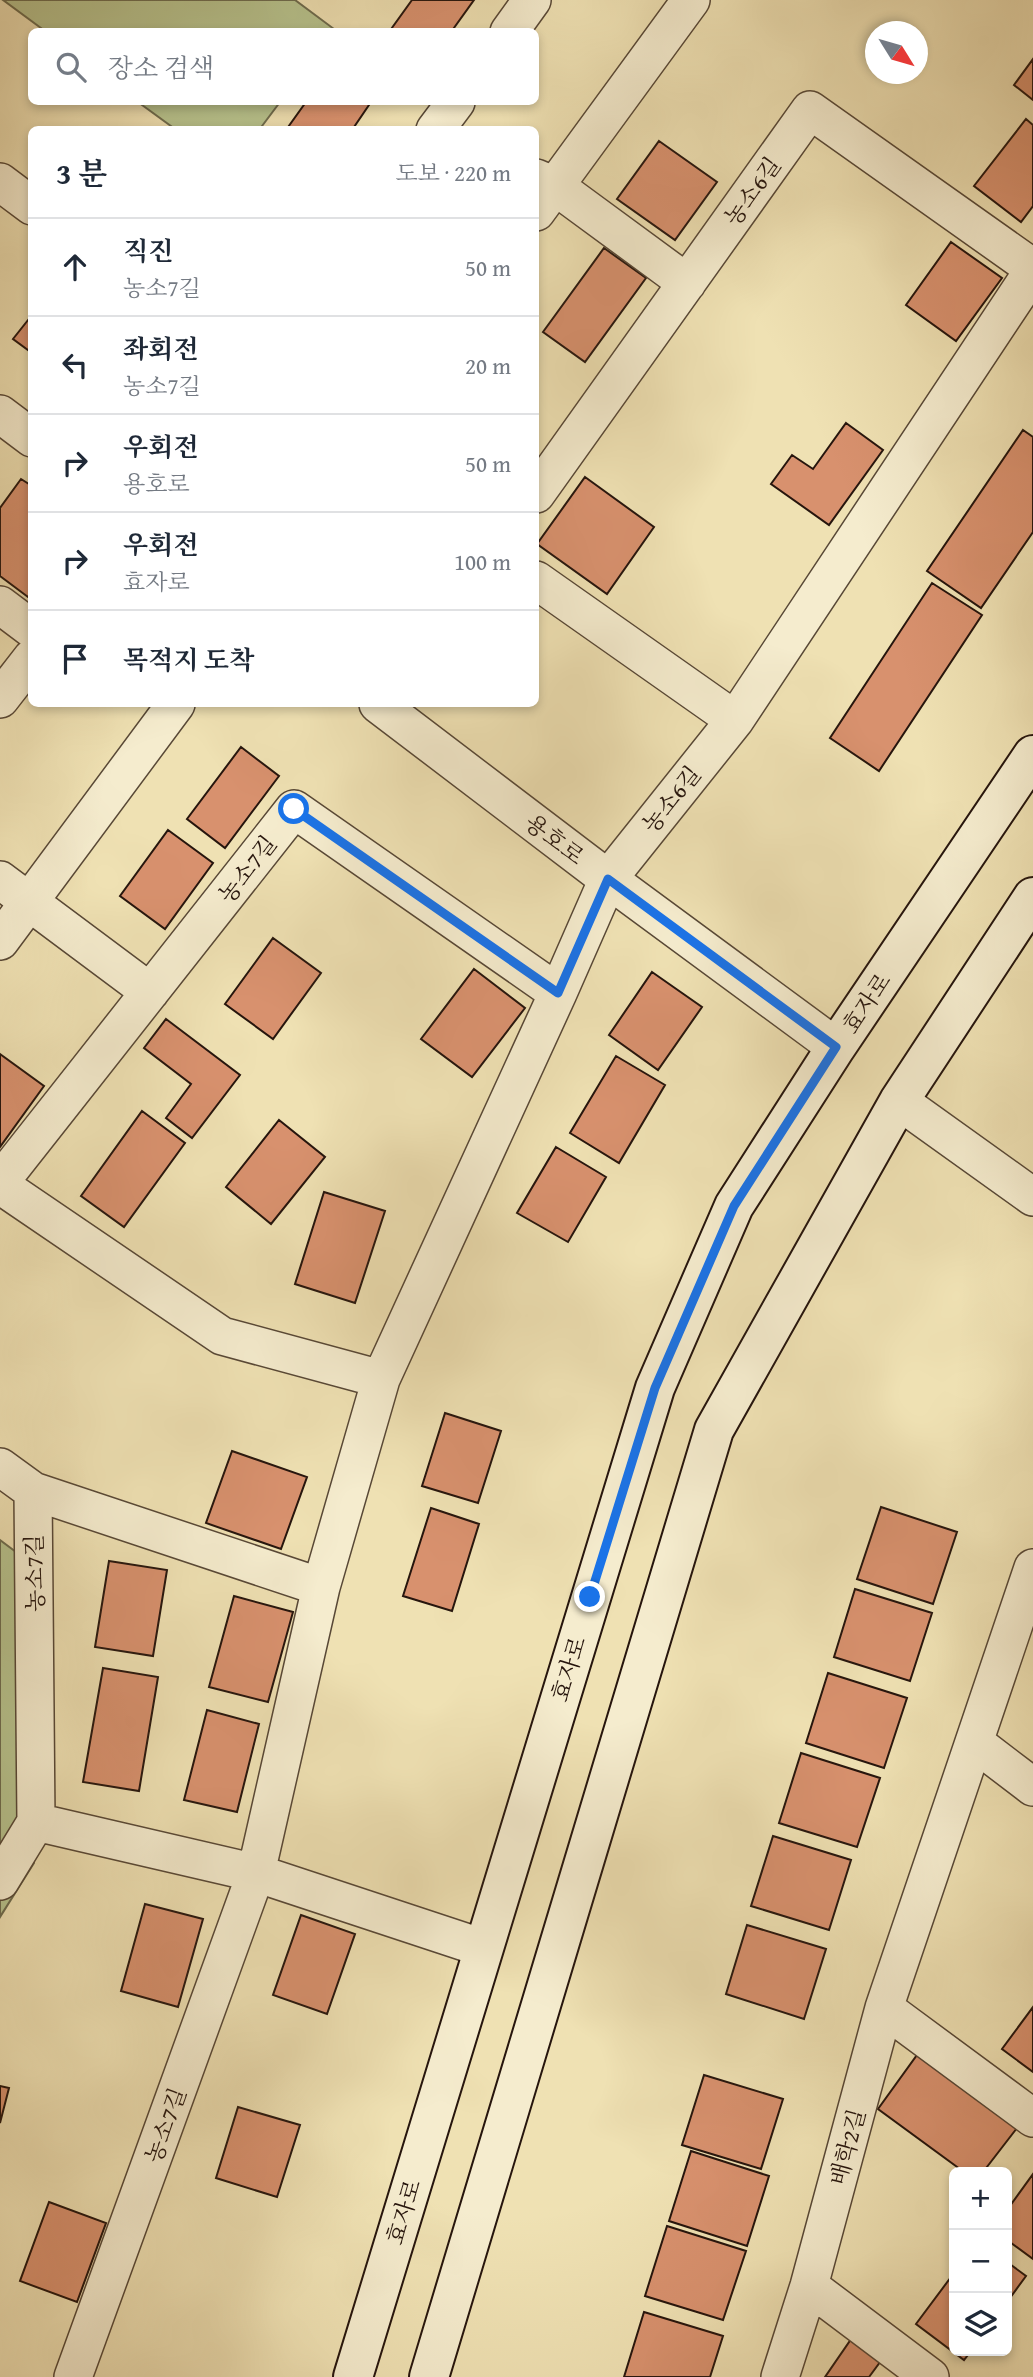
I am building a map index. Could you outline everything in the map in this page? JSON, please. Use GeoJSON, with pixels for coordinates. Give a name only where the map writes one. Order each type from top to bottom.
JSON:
{"type":"FeatureCollection","features":[{"type":"Feature","properties":{"kind":"street"},"geometry":{"type":"LineString","coordinates":[[512,28],[532,0]]}},
{"type":"Feature","properties":{"kind":"street"},"geometry":{"type":"LineString","coordinates":[[687,283],[542,192],[691,0]]}},
{"type":"Feature","properties":{"kind":"street"},"geometry":{"type":"LineString","coordinates":[[438,126],[454,105]]}},
{"type":"Feature","properties":{"kind":"street","name":"농소6길"},"geometry":{"type":"LineString","coordinates":[[539,490],[810,110],[1033,270],[735,720],[608,879]]}},
{"type":"Feature","properties":{"kind":"street"},"geometry":{"type":"LineString","coordinates":[[0,414],[28,435]]}},
{"type":"Feature","properties":{"kind":"street"},"geometry":{"type":"LineString","coordinates":[[539,582],[735,720]]}},
{"type":"Feature","properties":{"kind":"street"},"geometry":{"type":"LineString","coordinates":[[0,605],[28,626]]}},
{"type":"Feature","properties":{"kind":"street"},"geometry":{"type":"LineString","coordinates":[[0,699],[28,663]]}},
{"type":"Feature","properties":{"kind":"street"},"geometry":{"type":"LineString","coordinates":[[0,941],[174,707]]}},
{"type":"Feature","properties":{"kind":"street","name":"용호로"},"geometry":{"type":"LineString","coordinates":[[382,707],[608,879],[836,1047]]}},
{"type":"Feature","properties":{"kind":"street","name":"효자로"},"geometry":{"type":"LineString","coordinates":[[353,2377],[655,1388],[734,1206],[836,1047],[1033,755]]}},
{"type":"Feature","properties":{"kind":"street","name":"농소7길"},"geometry":{"type":"LineString","coordinates":[[381,1379],[222,1336],[0,1183],[294,809],[558,993]]}},
{"type":"Feature","properties":{"kind":"street","name":"농소7길"},"geometry":{"type":"LineString","coordinates":[[74,2377],[256,1873],[321,1587],[381,1379],[608,879]]}},
{"type":"Feature","properties":{"kind":"street"},"geometry":{"type":"LineString","coordinates":[[0,880],[150,992]]}},
{"type":"Feature","properties":{"kind":"street"},"geometry":{"type":"LineString","coordinates":[[429,2377],[714,1430],[899,1101],[1033,897]]}},
{"type":"Feature","properties":{"kind":"street"},"geometry":{"type":"LineString","coordinates":[[899,1101],[1033,1197]]}},
{"type":"Feature","properties":{"kind":"street"},"geometry":{"type":"LineString","coordinates":[[0,1467],[33,1491],[321,1587]]}},
{"type":"Feature","properties":{"kind":"street","name":"농소7길"},"geometry":{"type":"LineString","coordinates":[[33,1491],[36,1822]]}},
{"type":"Feature","properties":{"kind":"street","name":"배학2길"},"geometry":{"type":"LineString","coordinates":[[780,2377],[809,2286],[884,2008],[1033,1568]]}},
{"type":"Feature","properties":{"kind":"street"},"geometry":{"type":"LineString","coordinates":[[974,1742],[1033,1787]]}},
{"type":"Feature","properties":{"kind":"street"},"geometry":{"type":"LineString","coordinates":[[0,1881],[36,1822],[256,1873],[483,1948]]}},
{"type":"Feature","properties":{"kind":"street"},"geometry":{"type":"LineString","coordinates":[[884,2008],[1033,2119]]}},
{"type":"Feature","properties":{"kind":"street"},"geometry":{"type":"LineString","coordinates":[[809,2286],[930,2377]]}},
{"type":"Feature","properties":{"kind":"green space"},"geometry":{"type":"Polygon","coordinates":[[[3,0],[295,0],[333,28],[41,28],[3,0]]]}},
{"type":"Feature","properties":{"kind":"green space"},"geometry":{"type":"Polygon","coordinates":[[[142,105],[278,105],[262,126],[171,126],[142,105]]]}},
{"type":"Feature","properties":{"kind":"green space"},"geometry":{"type":"Polygon","coordinates":[[[0,1540],[44,1573],[34,1863],[0,1917],[0,1540]]]}},
{"type":"Feature","properties":{"kind":"building"},"geometry":{"type":"Polygon","coordinates":[[[412,0],[474,0],[454,28],[392,28],[412,0]]]}},
{"type":"Feature","properties":{"kind":"building"},"geometry":{"type":"Polygon","coordinates":[[[1033,59],[1033,100],[1014,85],[1033,59]]]}},
{"type":"Feature","properties":{"kind":"building"},"geometry":{"type":"Polygon","coordinates":[[[304,105],[369,105],[355,126],[289,126],[304,105]]]}},
{"type":"Feature","properties":{"kind":"building"},"geometry":{"type":"Polygon","coordinates":[[[1026,119],[1033,125],[1033,206],[1021,222],[974,186],[1026,119]]]}},
{"type":"Feature","properties":{"kind":"building"},"geometry":{"type":"Polygon","coordinates":[[[659,141],[717,182],[675,240],[617,199],[659,141]]]}},
{"type":"Feature","properties":{"kind":"building"},"geometry":{"type":"Polygon","coordinates":[[[951,242],[1002,278],[956,341],[906,305],[951,242]]]}},
{"type":"Feature","properties":{"kind":"building"},"geometry":{"type":"Polygon","coordinates":[[[604,248],[646,278],[585,362],[543,332],[604,248]]]}},
{"type":"Feature","properties":{"kind":"building"},"geometry":{"type":"Polygon","coordinates":[[[28,320],[28,350],[13,339],[28,320]]]}},
{"type":"Feature","properties":{"kind":"building"},"geometry":{"type":"Polygon","coordinates":[[[846,423],[883,450],[829,525],[771,484],[792,455],[813,469],[846,423]]]}},
{"type":"Feature","properties":{"kind":"building"},"geometry":{"type":"Polygon","coordinates":[[[1023,430],[1033,437],[1033,532],[981,608],[927,571],[1023,430]]]}},
{"type":"Feature","properties":{"kind":"building"},"geometry":{"type":"Polygon","coordinates":[[[585,477],[654,527],[607,594],[539,545],[539,541],[585,477]]]}},
{"type":"Feature","properties":{"kind":"building"},"geometry":{"type":"Polygon","coordinates":[[[21,479],[28,483],[28,597],[0,576],[0,508],[21,479]]]}},
{"type":"Feature","properties":{"kind":"building"},"geometry":{"type":"Polygon","coordinates":[[[932,583],[982,615],[879,771],[830,738],[932,583]]]}},
{"type":"Feature","properties":{"kind":"building"},"geometry":{"type":"Polygon","coordinates":[[[241,747],[279,776],[225,848],[187,819],[241,747]]]}},
{"type":"Feature","properties":{"kind":"building"},"geometry":{"type":"Polygon","coordinates":[[[168,830],[213,863],[165,929],[120,896],[168,830]]]}},
{"type":"Feature","properties":{"kind":"building"},"geometry":{"type":"Polygon","coordinates":[[[273,938],[321,973],[273,1039],[225,1004],[273,938]]]}},
{"type":"Feature","properties":{"kind":"building"},"geometry":{"type":"Polygon","coordinates":[[[474,969],[525,1008],[472,1077],[421,1039],[474,969]]]}},
{"type":"Feature","properties":{"kind":"building"},"geometry":{"type":"Polygon","coordinates":[[[652,972],[702,1007],[658,1070],[609,1035],[652,972]]]}},
{"type":"Feature","properties":{"kind":"building"},"geometry":{"type":"Polygon","coordinates":[[[166,1019],[240,1075],[192,1138],[166,1118],[191,1084],[144,1048],[166,1019]]]}},
{"type":"Feature","properties":{"kind":"building"},"geometry":{"type":"Polygon","coordinates":[[[0,1054],[44,1086],[0,1147],[0,1054]]]}},
{"type":"Feature","properties":{"kind":"building"},"geometry":{"type":"Polygon","coordinates":[[[616,1056],[665,1085],[619,1163],[570,1133],[616,1056]]]}},
{"type":"Feature","properties":{"kind":"building"},"geometry":{"type":"Polygon","coordinates":[[[142,1111],[185,1143],[124,1227],[81,1196],[142,1111]]]}},
{"type":"Feature","properties":{"kind":"building"},"geometry":{"type":"Polygon","coordinates":[[[279,1120],[325,1157],[271,1224],[226,1187],[279,1120]]]}},
{"type":"Feature","properties":{"kind":"building"},"geometry":{"type":"Polygon","coordinates":[[[556,1147],[606,1177],[568,1242],[517,1213],[556,1147]]]}},
{"type":"Feature","properties":{"kind":"building"},"geometry":{"type":"Polygon","coordinates":[[[324,1192],[385,1211],[355,1303],[295,1284],[324,1192]]]}},
{"type":"Feature","properties":{"kind":"building"},"geometry":{"type":"Polygon","coordinates":[[[445,1413],[501,1431],[478,1503],[422,1486],[445,1413]]]}},
{"type":"Feature","properties":{"kind":"building"},"geometry":{"type":"Polygon","coordinates":[[[232,1451],[307,1477],[281,1549],[206,1523],[232,1451]]]}},
{"type":"Feature","properties":{"kind":"building"},"geometry":{"type":"Polygon","coordinates":[[[881,1507],[957,1532],[933,1604],[857,1579],[881,1507]]]}},
{"type":"Feature","properties":{"kind":"building"},"geometry":{"type":"Polygon","coordinates":[[[431,1508],[479,1524],[452,1611],[403,1596],[431,1508]]]}},
{"type":"Feature","properties":{"kind":"building"},"geometry":{"type":"Polygon","coordinates":[[[109,1561],[167,1570],[153,1656],[95,1647],[109,1561]]]}},
{"type":"Feature","properties":{"kind":"building"},"geometry":{"type":"Polygon","coordinates":[[[855,1589],[932,1613],[910,1681],[834,1657],[855,1589]]]}},
{"type":"Feature","properties":{"kind":"building"},"geometry":{"type":"Polygon","coordinates":[[[234,1596],[293,1612],[268,1702],[209,1687],[234,1596]]]}},
{"type":"Feature","properties":{"kind":"building"},"geometry":{"type":"Polygon","coordinates":[[[103,1668],[158,1677],[139,1791],[83,1782],[103,1668]]]}},
{"type":"Feature","properties":{"kind":"building"},"geometry":{"type":"Polygon","coordinates":[[[828,1673],[907,1698],[884,1768],[806,1743],[828,1673]]]}},
{"type":"Feature","properties":{"kind":"building"},"geometry":{"type":"Polygon","coordinates":[[[207,1710],[259,1724],[237,1812],[184,1800],[207,1710]]]}},
{"type":"Feature","properties":{"kind":"building"},"geometry":{"type":"Polygon","coordinates":[[[801,1753],[880,1778],[857,1847],[779,1823],[801,1753]]]}},
{"type":"Feature","properties":{"kind":"building"},"geometry":{"type":"Polygon","coordinates":[[[773,1836],[851,1860],[829,1930],[751,1906],[773,1836]]]}},
{"type":"Feature","properties":{"kind":"building"},"geometry":{"type":"Polygon","coordinates":[[[145,1904],[203,1919],[178,2007],[121,1991],[145,1904]]]}},
{"type":"Feature","properties":{"kind":"building"},"geometry":{"type":"Polygon","coordinates":[[[301,1915],[355,1934],[327,2014],[273,1995],[301,1915]]]}},
{"type":"Feature","properties":{"kind":"building"},"geometry":{"type":"Polygon","coordinates":[[[747,1925],[826,1949],[804,2019],[726,1994],[747,1925]]]}},
{"type":"Feature","properties":{"kind":"building"},"geometry":{"type":"Polygon","coordinates":[[[1033,2007],[1033,2072],[1002,2049],[1033,2007]]]}},
{"type":"Feature","properties":{"kind":"building"},"geometry":{"type":"Polygon","coordinates":[[[917,2055],[1017,2128],[987,2167],[957,2167],[878,2109],[917,2055]]]}},
{"type":"Feature","properties":{"kind":"building"},"geometry":{"type":"Polygon","coordinates":[[[704,2075],[783,2099],[761,2169],[682,2145],[704,2075]]]}},
{"type":"Feature","properties":{"kind":"building"},"geometry":{"type":"Polygon","coordinates":[[[0,2086],[9,2088],[0,2123],[0,2086]]]}},
{"type":"Feature","properties":{"kind":"building"},"geometry":{"type":"Polygon","coordinates":[[[238,2107],[300,2125],[277,2197],[216,2178],[238,2107]]]}},
{"type":"Feature","properties":{"kind":"building"},"geometry":{"type":"Polygon","coordinates":[[[691,2151],[769,2176],[747,2246],[669,2221],[691,2151]]]}},
{"type":"Feature","properties":{"kind":"building"},"geometry":{"type":"Polygon","coordinates":[[[1033,2174],[1033,2259],[1012,2244],[1012,2203],[1033,2174]]]}},
{"type":"Feature","properties":{"kind":"building"},"geometry":{"type":"Polygon","coordinates":[[[49,2202],[106,2223],[77,2302],[20,2281],[49,2202]]]}},
{"type":"Feature","properties":{"kind":"building"},"geometry":{"type":"Polygon","coordinates":[[[667,2226],[746,2251],[723,2320],[645,2296],[667,2226]]]}},
{"type":"Feature","properties":{"kind":"building"},"geometry":{"type":"Polygon","coordinates":[[[1012,2266],[1026,2276],[1012,2295],[1012,2266]]]}},
{"type":"Feature","properties":{"kind":"building"},"geometry":{"type":"Polygon","coordinates":[[[949,2280],[949,2349],[916,2324],[949,2280]]]}},
{"type":"Feature","properties":{"kind":"building"},"geometry":{"type":"Polygon","coordinates":[[[644,2312],[723,2336],[710,2377],[624,2377],[644,2312]]]}},
{"type":"Feature","properties":{"kind":"building"},"geometry":{"type":"Polygon","coordinates":[[[856,2332],[886,2354],[869,2377],[825,2377],[856,2332]]]}},
{"type":"Feature","properties":{"kind":"route"},"geometry":{"type":"LineString","coordinates":[[294,809],[558,993],[608,879],[836,1047],[734,1206],[655,1388],[590,1597]]}}]}
